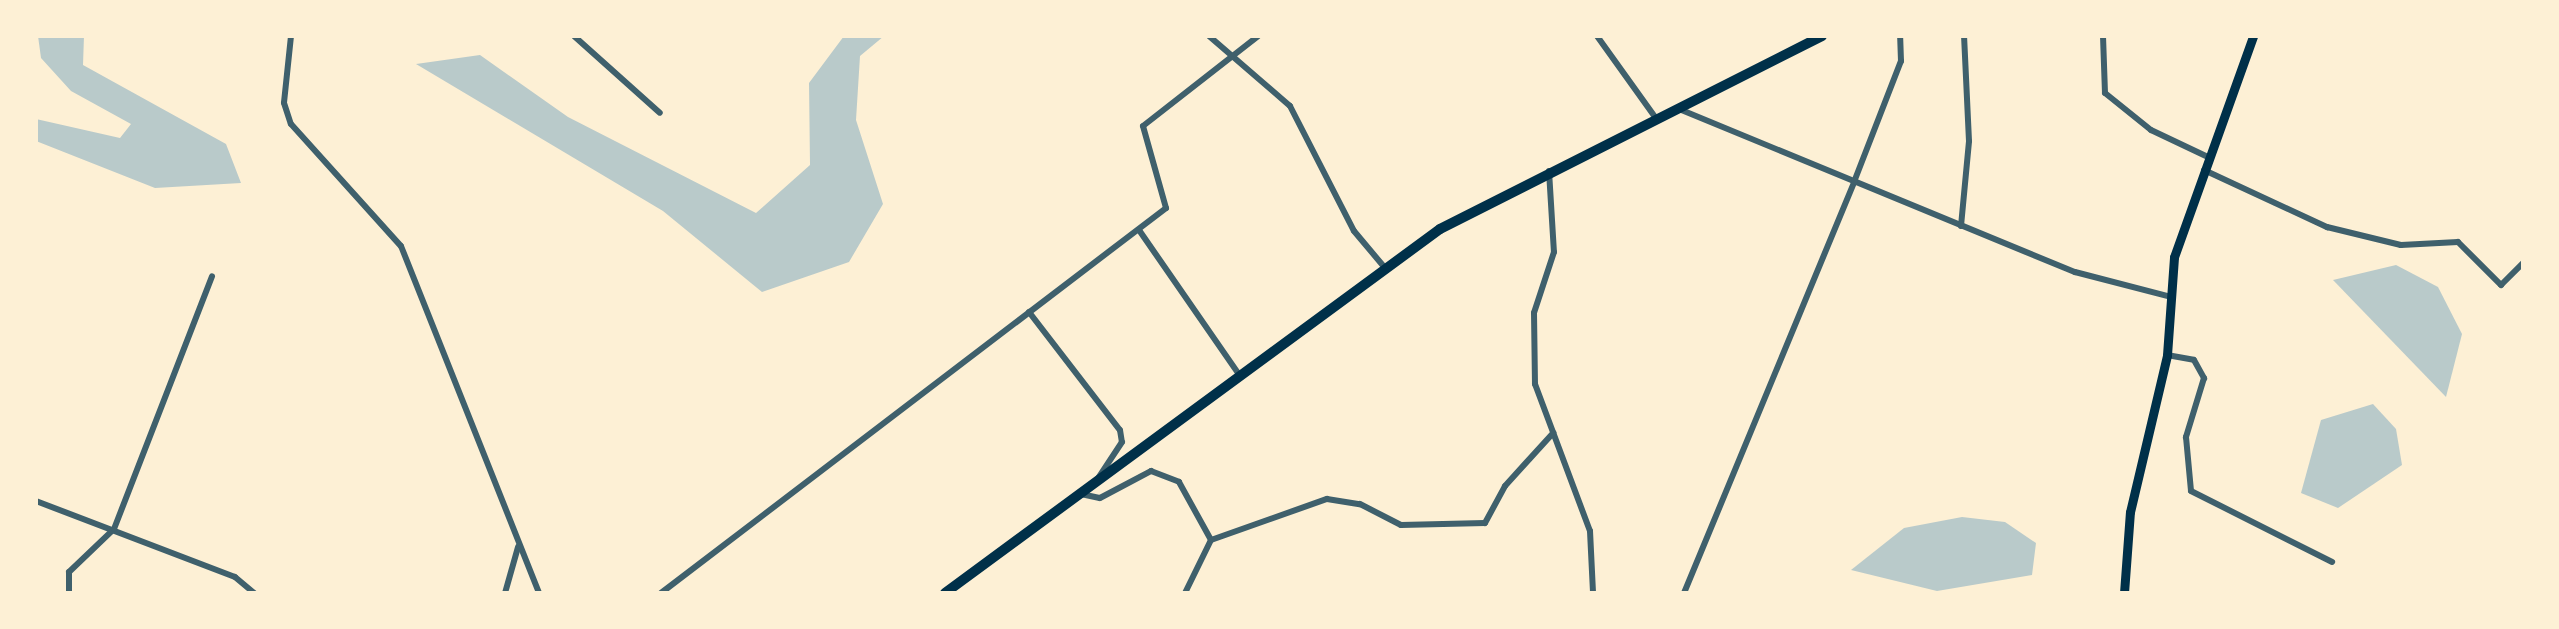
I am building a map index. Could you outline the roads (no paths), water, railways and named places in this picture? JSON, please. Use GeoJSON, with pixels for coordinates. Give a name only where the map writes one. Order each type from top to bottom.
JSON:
{"type":"FeatureCollection","features":[{"type":"Feature","properties":{"kind":"highway"},"geometry":{"type":"LineString","coordinates":[[945,593],[1385,268],[1548,169],[1822,36]]}},
{"type":"Feature","properties":{"kind":"main road"},"geometry":{"type":"LineString","coordinates":[[2124,593],[2130,512],[2167,355],[2174,257],[2253,36]]}},
{"type":"Feature","properties":{"kind":"street"},"geometry":{"type":"LineString","coordinates":[[291,36],[284,103],[291,124],[401,246],[518,547],[539,593]]}},
{"type":"Feature","properties":{"kind":"street"},"geometry":{"type":"LineString","coordinates":[[574,36],[660,113]]}},
{"type":"Feature","properties":{"kind":"street"},"geometry":{"type":"LineString","coordinates":[[1209,36],[1235,52],[1290,106],[1354,231],[1385,268]]}},
{"type":"Feature","properties":{"kind":"street"},"geometry":{"type":"LineString","coordinates":[[661,593],[1166,208],[1143,126],[1258,36]]}},
{"type":"Feature","properties":{"kind":"street"},"geometry":{"type":"LineString","coordinates":[[1597,36],[1655,117]]}},
{"type":"Feature","properties":{"kind":"street"},"geometry":{"type":"LineString","coordinates":[[1684,593],[1901,61],[1900,36]]}},
{"type":"Feature","properties":{"kind":"street"},"geometry":{"type":"LineString","coordinates":[[1961,226],[1969,141],[1964,36]]}},
{"type":"Feature","properties":{"kind":"street"},"geometry":{"type":"LineString","coordinates":[[2103,36],[2105,93],[2151,130],[2208,157]]}},
{"type":"Feature","properties":{"kind":"street"},"geometry":{"type":"LineString","coordinates":[[1675,108],[2075,272],[2172,297]]}},
{"type":"Feature","properties":{"kind":"street"},"geometry":{"type":"LineString","coordinates":[[1548,169],[1554,252],[1537,292],[1535,384],[1590,531],[1593,593]]}},
{"type":"Feature","properties":{"kind":"street"},"geometry":{"type":"LineString","coordinates":[[2204,170],[2327,227],[2401,245],[2458,242],[2497,283],[2512,281],[2523,286]]}},
{"type":"Feature","properties":{"kind":"street"},"geometry":{"type":"LineString","coordinates":[[1139,230],[1240,376]]}},
{"type":"Feature","properties":{"kind":"street"},"geometry":{"type":"LineString","coordinates":[[2512,281],[2523,263]]}},
{"type":"Feature","properties":{"kind":"street"},"geometry":{"type":"LineString","coordinates":[[69,593],[69,572],[114,529],[212,276]]}},
{"type":"Feature","properties":{"kind":"street"},"geometry":{"type":"LineString","coordinates":[[1029,312],[1120,430],[1122,442],[1095,483]]}},
{"type":"Feature","properties":{"kind":"street"},"geometry":{"type":"LineString","coordinates":[[2167,355],[2194,360],[2204,378],[2186,437],[2191,491],[2332,562]]}},
{"type":"Feature","properties":{"kind":"street"},"geometry":{"type":"LineString","coordinates":[[1185,593],[1211,540],[1335,498],[1401,525],[1485,523],[1505,486],[1553,433]]}},
{"type":"Feature","properties":{"kind":"street"},"geometry":{"type":"LineString","coordinates":[[1080,494],[1100,498],[1151,471],[1179,482],[1211,540]]}},
{"type":"Feature","properties":{"kind":"street"},"geometry":{"type":"LineString","coordinates":[[36,501],[235,577],[254,593]]}},
{"type":"Feature","properties":{"kind":"street"},"geometry":{"type":"LineString","coordinates":[[505,593],[518,547]]}}]}
